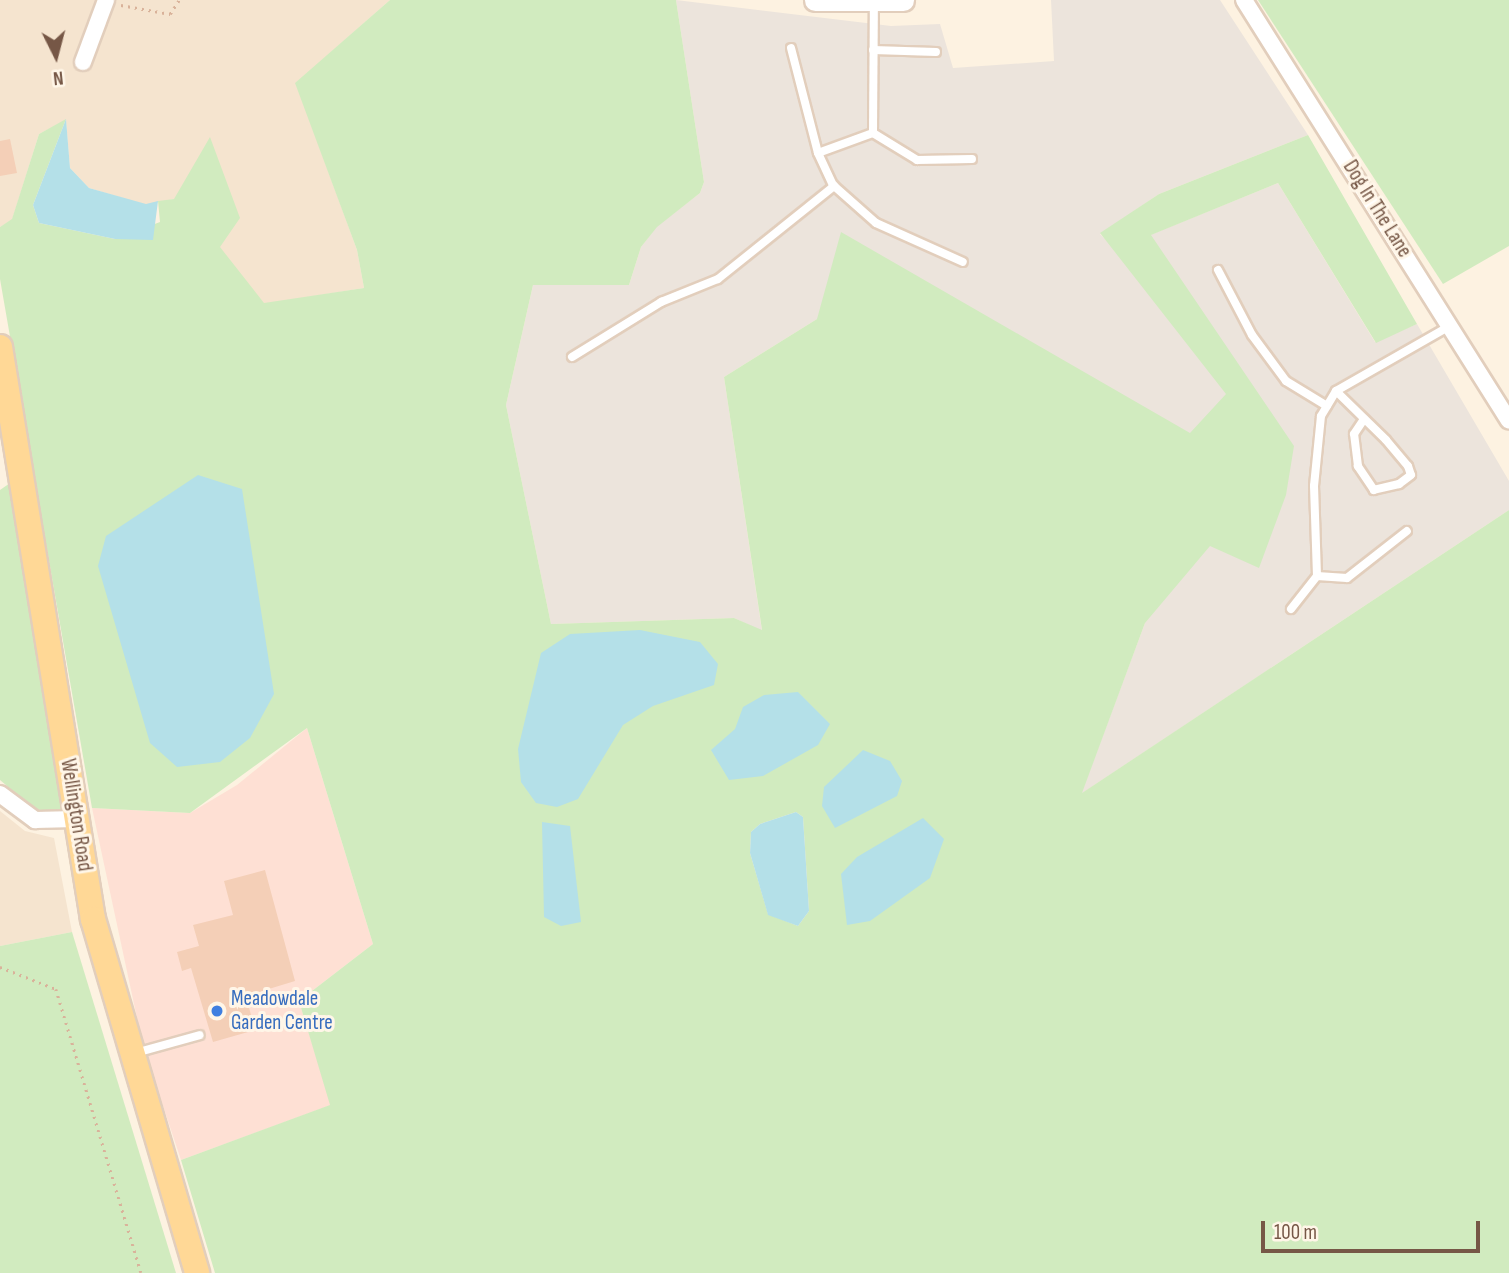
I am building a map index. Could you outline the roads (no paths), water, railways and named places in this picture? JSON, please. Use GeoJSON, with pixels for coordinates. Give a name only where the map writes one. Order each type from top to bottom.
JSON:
{"type":"FeatureCollection","features":[{"type":"Feature","properties":{"kind":"main road","name":"Wellington Road"},"geometry":{"type":"LineString","coordinates":[[0,347],[93,919],[197,1273]]}},
{"type":"Feature","properties":{"kind":"street"},"geometry":{"type":"LineString","coordinates":[[815,0],[874,4],[903,0]]}},
{"type":"Feature","properties":{"kind":"street","name":"Dog In The Lane"},"geometry":{"type":"LineString","coordinates":[[1244,0],[1509,420]]}},
{"type":"Feature","properties":{"kind":"street"},"geometry":{"type":"LineString","coordinates":[[83,62],[106,1]]}},
{"type":"Feature","properties":{"kind":"street"},"geometry":{"type":"LineString","coordinates":[[0,794],[35,820],[76,819]]}},
{"type":"Feature","properties":{"kind":"lane"},"geometry":{"type":"LineString","coordinates":[[873,132],[874,4]]}},
{"type":"Feature","properties":{"kind":"lane"},"geometry":{"type":"LineString","coordinates":[[791,48],[818,153],[834,186],[876,223],[962,262]]}},
{"type":"Feature","properties":{"kind":"lane"},"geometry":{"type":"LineString","coordinates":[[873,50],[936,52]]}},
{"type":"Feature","properties":{"kind":"lane"},"geometry":{"type":"LineString","coordinates":[[818,153],[873,132]]}},
{"type":"Feature","properties":{"kind":"lane"},"geometry":{"type":"LineString","coordinates":[[873,132],[917,160],[972,159]]}},
{"type":"Feature","properties":{"kind":"lane"},"geometry":{"type":"LineString","coordinates":[[572,357],[661,302],[718,279],[834,186]]}},
{"type":"Feature","properties":{"kind":"lane"},"geometry":{"type":"LineString","coordinates":[[1218,270],[1252,335],[1286,380],[1327,406]]}},
{"type":"Feature","properties":{"kind":"lane"},"geometry":{"type":"LineString","coordinates":[[1291,609],[1317,576],[1314,486],[1327,406],[1336,391],[1450,326]]}},
{"type":"Feature","properties":{"kind":"lane"},"geometry":{"type":"LineString","coordinates":[[1336,391],[1364,419],[1408,466],[1411,475],[1399,484],[1374,490],[1358,466],[1353,434],[1364,419]]}},
{"type":"Feature","properties":{"kind":"lane"},"geometry":{"type":"LineString","coordinates":[[1317,576],[1347,578],[1408,531]]}},
{"type":"Feature","properties":{"kind":"lane"},"geometry":{"type":"LineString","coordinates":[[132,1053],[200,1035]]}},
{"type":"Feature","properties":{"kind":"water"},"geometry":{"type":"Polygon","coordinates":[[[66,119],[70,168],[89,188],[146,204],[158,201],[153,240],[115,239],[39,223],[33,205],[66,119]]]}},
{"type":"Feature","properties":{"kind":"water"},"geometry":{"type":"Polygon","coordinates":[[[198,475],[242,489],[274,694],[250,738],[220,762],[177,767],[150,743],[98,566],[106,536],[198,475]]]}},
{"type":"Feature","properties":{"kind":"water"},"geometry":{"type":"Polygon","coordinates":[[[640,630],[700,642],[718,664],[714,685],[653,706],[623,725],[578,799],[557,807],[536,803],[521,782],[518,749],[541,653],[570,634],[640,630]]]}},
{"type":"Feature","properties":{"kind":"water"},"geometry":{"type":"Polygon","coordinates":[[[798,692],[830,724],[818,745],[763,776],[729,780],[711,750],[735,729],[743,707],[764,695],[798,692]]]}},
{"type":"Feature","properties":{"kind":"water"},"geometry":{"type":"Polygon","coordinates":[[[863,750],[890,761],[902,781],[897,796],[835,828],[822,806],[824,787],[863,750]]]}},
{"type":"Feature","properties":{"kind":"water"},"geometry":{"type":"Polygon","coordinates":[[[796,812],[803,817],[809,911],[798,926],[768,915],[750,853],[751,832],[760,824],[796,812]]]}},
{"type":"Feature","properties":{"kind":"water"},"geometry":{"type":"Polygon","coordinates":[[[923,818],[944,839],[930,878],[870,921],[847,925],[841,874],[857,857],[923,818]]]}},
{"type":"Feature","properties":{"kind":"water"},"geometry":{"type":"Polygon","coordinates":[[[542,822],[570,826],[581,922],[561,926],[544,917],[542,822]]]}},
{"type":"Feature","properties":{"kind":"place","name":"Meadowdale Garden Centre"},"geometry":{"type":"Point","coordinates":[217,1011]}}]}
